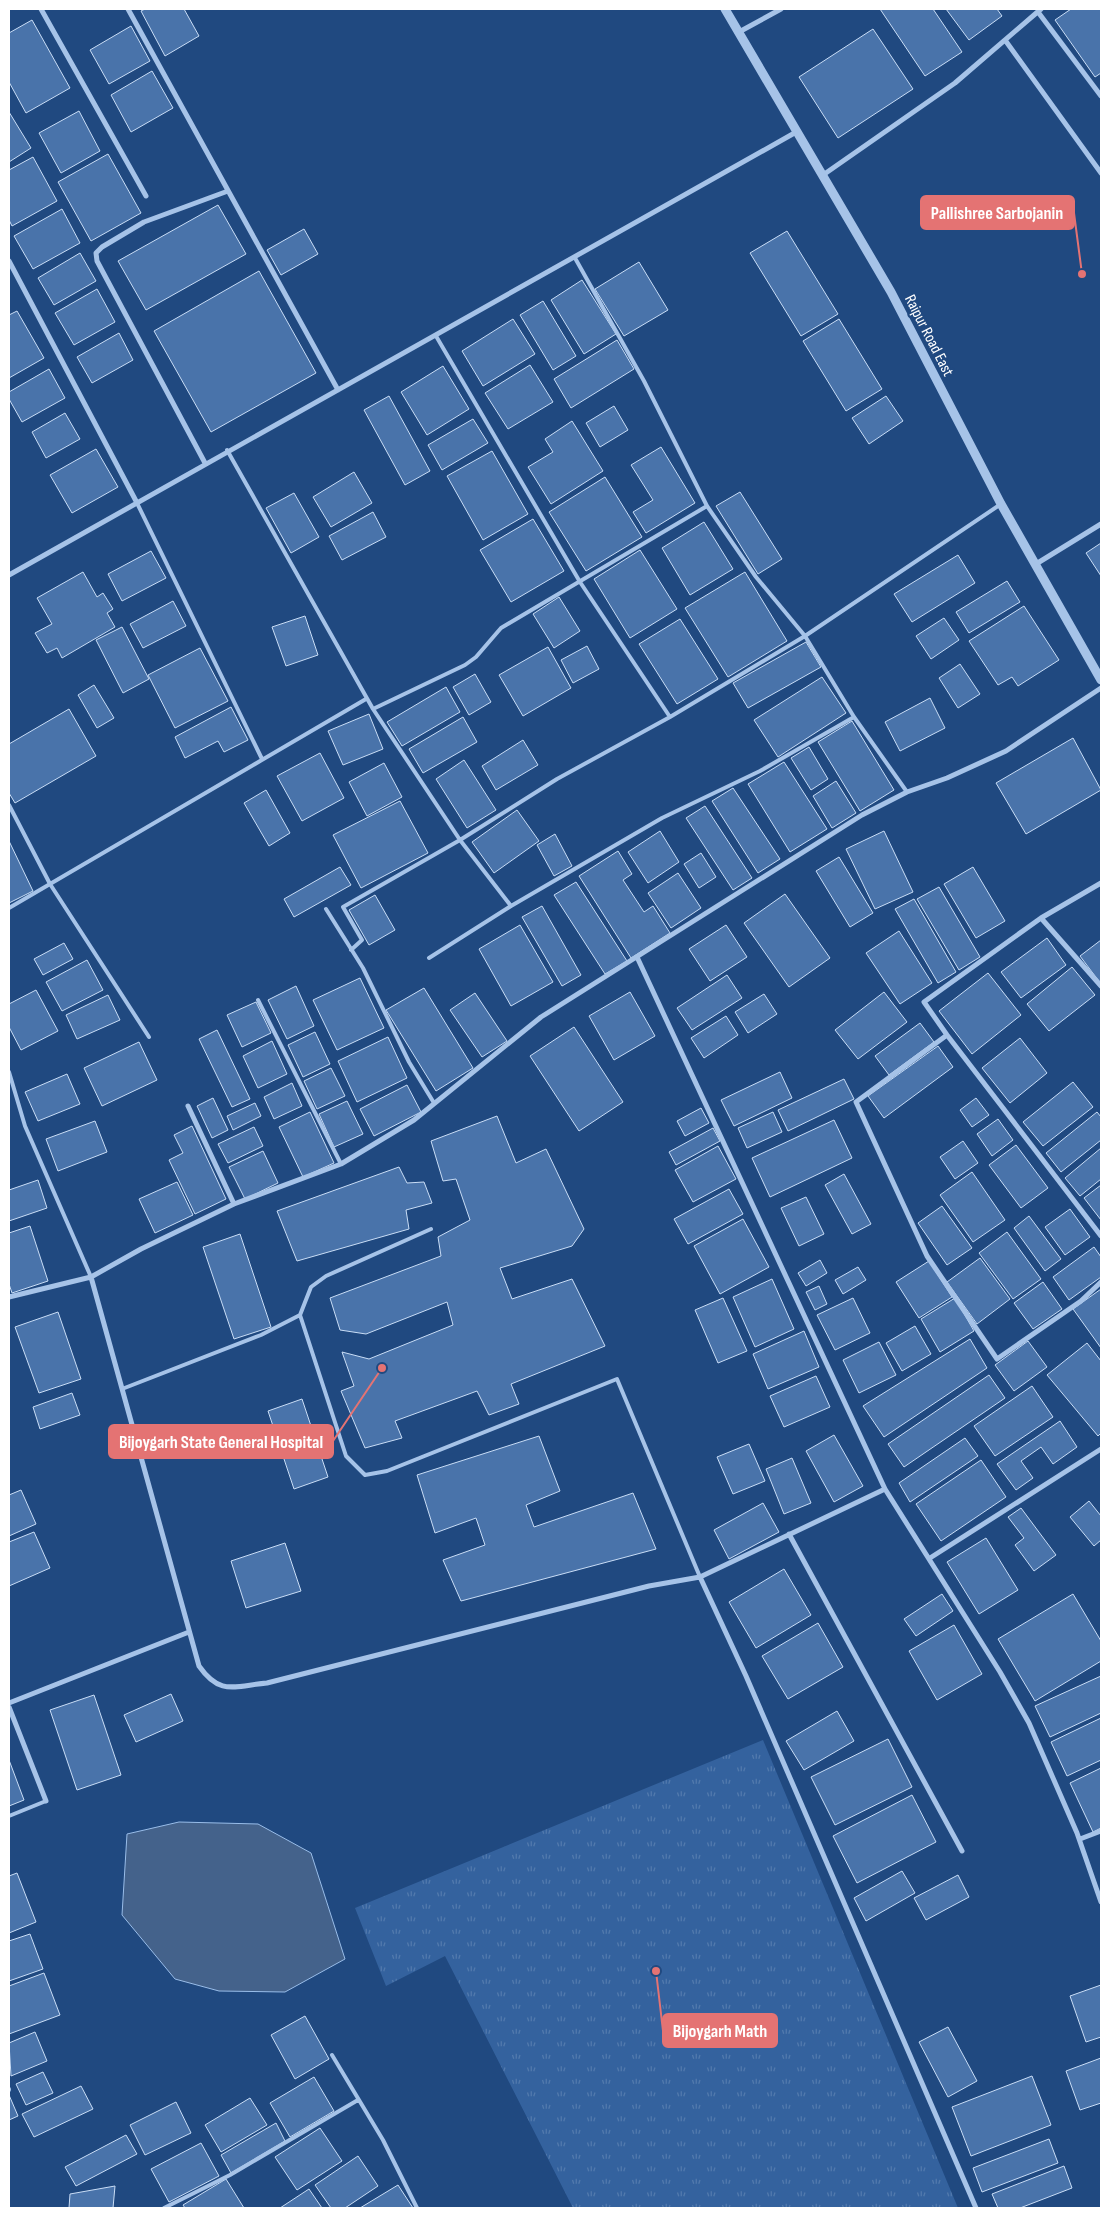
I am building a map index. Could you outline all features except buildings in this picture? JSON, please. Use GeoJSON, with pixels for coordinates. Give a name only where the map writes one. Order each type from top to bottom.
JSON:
{"type":"FeatureCollection","features":[{"type":"Feature","properties":{"kind":"street"},"geometry":{"type":"LineString","coordinates":[[41,9],[146,196]]}},
{"type":"Feature","properties":{"kind":"street"},"geometry":{"type":"LineString","coordinates":[[128,9],[338,390]]}},
{"type":"Feature","properties":{"kind":"street","name":"Raipur Road East"},"geometry":{"type":"LineString","coordinates":[[725,9],[891,292],[1001,504],[1101,680]]}},
{"type":"Feature","properties":{"kind":"street"},"geometry":{"type":"LineString","coordinates":[[739,32],[781,9]]}},
{"type":"Feature","properties":{"kind":"street"},"geometry":{"type":"LineString","coordinates":[[823,175],[955,83],[1040,10],[1101,96]]}},
{"type":"Feature","properties":{"kind":"street"},"geometry":{"type":"LineString","coordinates":[[1004,40],[1101,173]]}},
{"type":"Feature","properties":{"kind":"street"},"geometry":{"type":"LineString","coordinates":[[9,575],[228,450],[436,336],[798,131]]}},
{"type":"Feature","properties":{"kind":"street"},"geometry":{"type":"LineString","coordinates":[[205,463],[97,261],[96,253],[102,247],[144,222],[228,191]]}},
{"type":"Feature","properties":{"kind":"street"},"geometry":{"type":"LineString","coordinates":[[9,261],[136,502]]}},
{"type":"Feature","properties":{"kind":"street"},"geometry":{"type":"LineString","coordinates":[[1036,564],[1101,524]]}},
{"type":"Feature","properties":{"kind":"street"},"geometry":{"type":"LineString","coordinates":[[9,1298],[92,1277],[141,1250],[234,1204],[341,1164],[414,1120],[541,1018],[862,815],[907,792],[947,778],[1006,751],[1101,688]]}},
{"type":"Feature","properties":{"kind":"street"},"geometry":{"type":"LineString","coordinates":[[1101,883],[1041,918],[924,1002],[947,1035],[1101,1236]]}},
{"type":"Feature","properties":{"kind":"street"},"geometry":{"type":"LineString","coordinates":[[1041,918],[1101,986]]}},
{"type":"Feature","properties":{"kind":"street"},"geometry":{"type":"LineString","coordinates":[[637,957],[885,1489],[930,1558],[1028,1723],[1080,1839],[1100,1892],[1101,1902]]}},
{"type":"Feature","properties":{"kind":"street"},"geometry":{"type":"LineString","coordinates":[[947,1035],[856,1102],[927,1256],[997,1359],[1081,1301],[1101,1282]]}},
{"type":"Feature","properties":{"kind":"street"},"geometry":{"type":"LineString","coordinates":[[188,1106],[234,1204]]}},
{"type":"Feature","properties":{"kind":"street"},"geometry":{"type":"LineString","coordinates":[[92,1277],[199,1666],[209,1681],[220,1688],[267,1683],[649,1586],[700,1577],[885,1489]]}},
{"type":"Feature","properties":{"kind":"street"},"geometry":{"type":"LineString","coordinates":[[930,1558],[1101,1449]]}},
{"type":"Feature","properties":{"kind":"street"},"geometry":{"type":"LineString","coordinates":[[789,1534],[962,1851]]}},
{"type":"Feature","properties":{"kind":"street"},"geometry":{"type":"LineString","coordinates":[[700,1577],[746,1676],[976,2208]]}},
{"type":"Feature","properties":{"kind":"street"},"geometry":{"type":"LineString","coordinates":[[9,1703],[189,1632]]}},
{"type":"Feature","properties":{"kind":"street"},"geometry":{"type":"LineString","coordinates":[[9,1707],[46,1801]]}},
{"type":"Feature","properties":{"kind":"street"},"geometry":{"type":"LineString","coordinates":[[1080,1839],[1101,1831]]}},
{"type":"Feature","properties":{"kind":"lane"},"geometry":{"type":"LineString","coordinates":[[575,258],[644,381],[707,506],[756,577],[805,636],[854,717],[907,792]]}},
{"type":"Feature","properties":{"kind":"lane"},"geometry":{"type":"LineString","coordinates":[[436,336],[580,582],[670,717]]}},
{"type":"Feature","properties":{"kind":"lane"},"geometry":{"type":"LineString","coordinates":[[228,450],[366,699],[460,840],[511,906]]}},
{"type":"Feature","properties":{"kind":"lane"},"geometry":{"type":"LineString","coordinates":[[136,502],[262,760]]}},
{"type":"Feature","properties":{"kind":"lane"},"geometry":{"type":"LineString","coordinates":[[351,950],[362,940],[343,907],[460,840],[557,779],[670,717],[805,636],[1001,504]]}},
{"type":"Feature","properties":{"kind":"lane"},"geometry":{"type":"LineString","coordinates":[[373,710],[465,665],[484,648],[501,628],[707,506]]}},
{"type":"Feature","properties":{"kind":"lane"},"geometry":{"type":"LineString","coordinates":[[9,908],[366,699]]}},
{"type":"Feature","properties":{"kind":"lane"},"geometry":{"type":"LineString","coordinates":[[429,958],[511,906],[662,818],[760,771],[854,717]]}},
{"type":"Feature","properties":{"kind":"lane"},"geometry":{"type":"LineString","coordinates":[[9,805],[50,884],[149,1037]]}},
{"type":"Feature","properties":{"kind":"lane"},"geometry":{"type":"LineString","coordinates":[[326,910],[362,968],[409,1062],[434,1103]]}},
{"type":"Feature","properties":{"kind":"lane"},"geometry":{"type":"LineString","coordinates":[[258,1000],[341,1164]]}},
{"type":"Feature","properties":{"kind":"lane"},"geometry":{"type":"LineString","coordinates":[[9,1072],[25,1126],[92,1277]]}},
{"type":"Feature","properties":{"kind":"lane"},"geometry":{"type":"LineString","coordinates":[[432,1229],[326,1276],[311,1287],[300,1315],[346,1456],[365,1475],[387,1471],[617,1379],[700,1577]]}},
{"type":"Feature","properties":{"kind":"lane"},"geometry":{"type":"LineString","coordinates":[[122,1389],[261,1335],[300,1315]]}},
{"type":"Feature","properties":{"kind":"lane"},"geometry":{"type":"LineString","coordinates":[[9,1816],[46,1801]]}},
{"type":"Feature","properties":{"kind":"lane"},"geometry":{"type":"LineString","coordinates":[[332,2055],[383,2140],[417,2208]]}},
{"type":"Feature","properties":{"kind":"lane"},"geometry":{"type":"LineString","coordinates":[[164,2208],[230,2175],[358,2100]]}},
{"type":"Feature","properties":{"kind":"green space"},"geometry":{"type":"Polygon","coordinates":[[[763,1740],[958,2208],[573,2208],[445,1956],[386,1986],[355,1908],[763,1740]]]}},
{"type":"Feature","properties":{"kind":"shaded area"},"geometry":{"type":"Polygon","coordinates":[[[179,1822],[258,1824],[311,1853],[345,1959],[285,1992],[219,1991],[175,1979],[122,1915],[127,1834],[179,1822]]]}},
{"type":"Feature","properties":{"kind":"place","name":"Pallishree Sarbojanin"},"geometry":{"type":"Point","coordinates":[1082,274]}},
{"type":"Feature","properties":{"kind":"place","name":"Bijoygarh State General Hospital"},"geometry":{"type":"Point","coordinates":[382,1368]}},
{"type":"Feature","properties":{"kind":"place","name":"Bijoygarh Math"},"geometry":{"type":"Point","coordinates":[656,1971]}}]}
